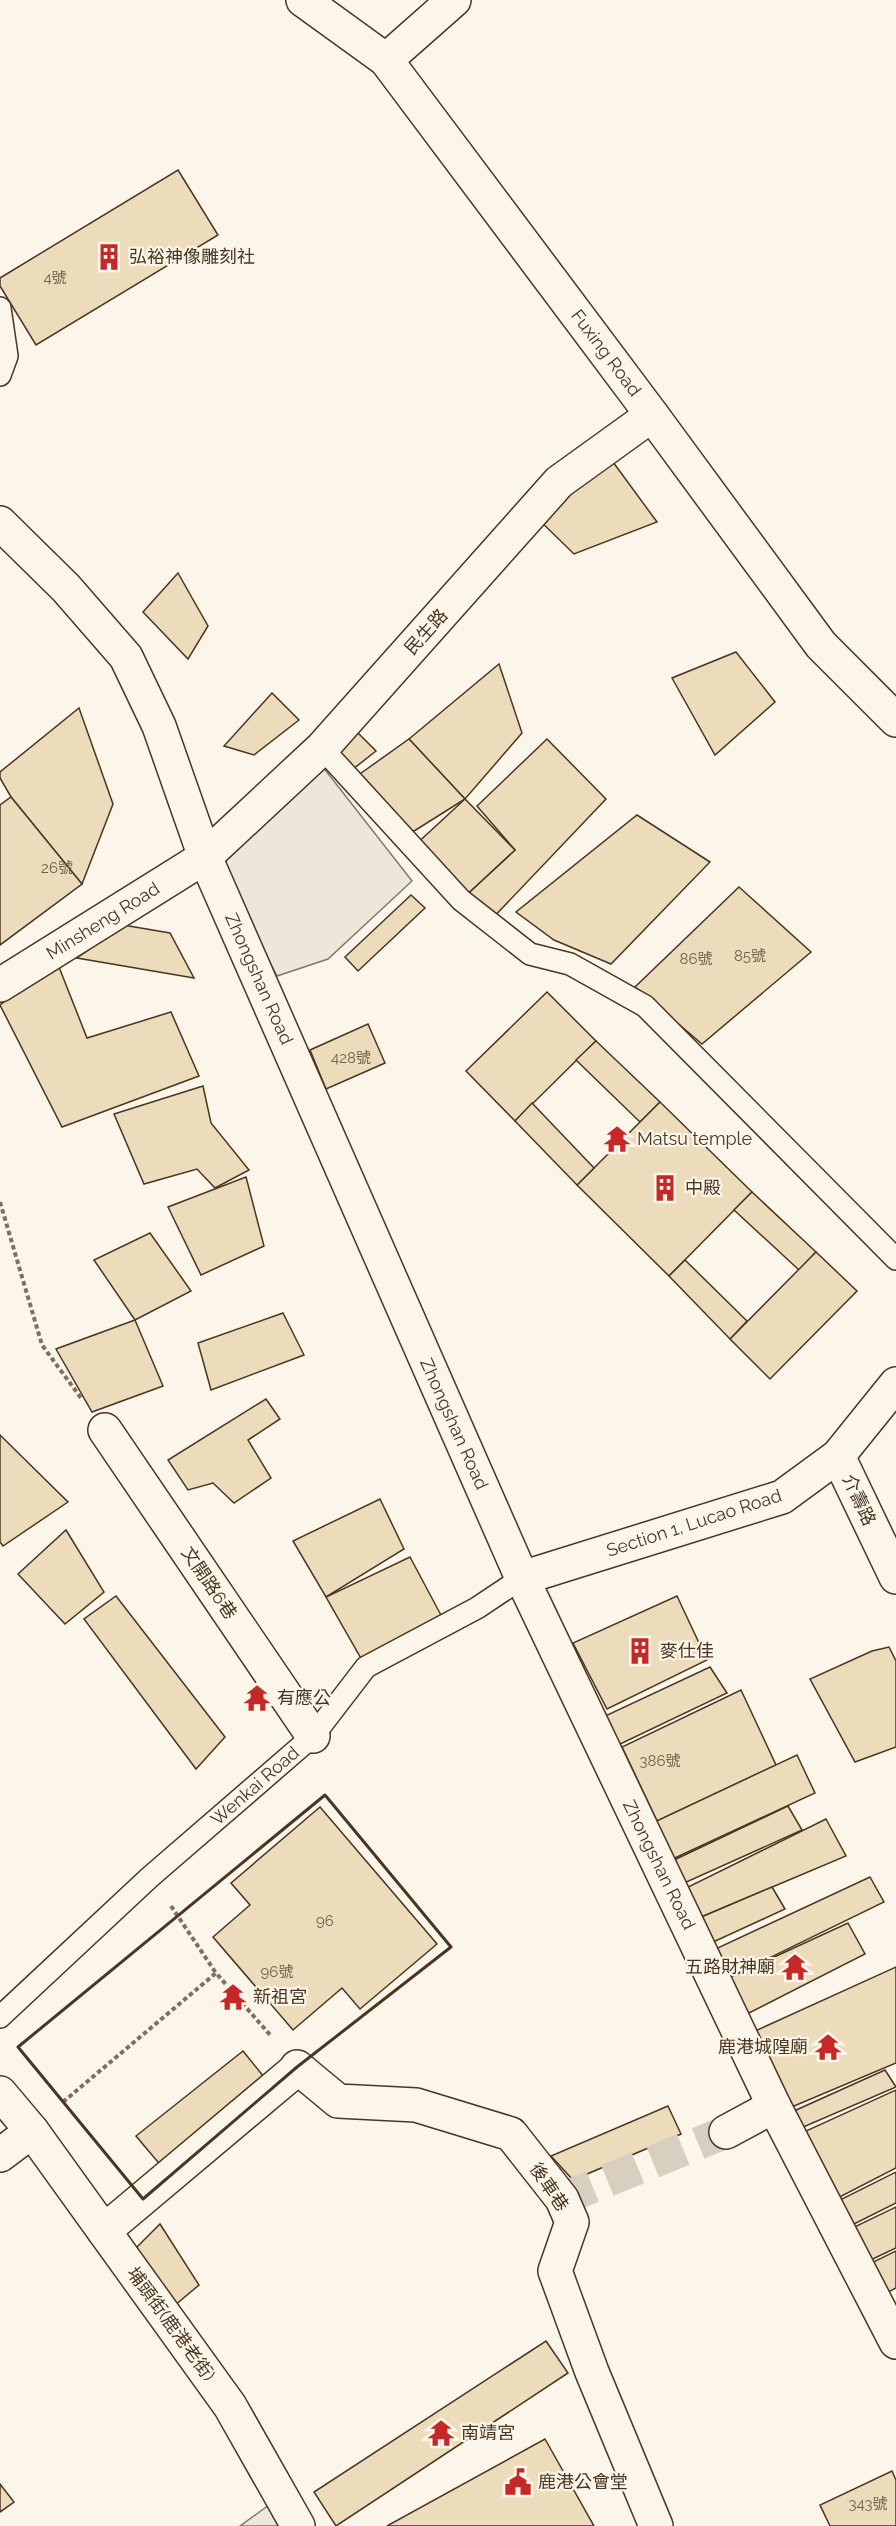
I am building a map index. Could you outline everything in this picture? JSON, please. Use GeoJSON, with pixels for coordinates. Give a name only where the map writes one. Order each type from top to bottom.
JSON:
{"type":"FeatureCollection","features":[{"type":"Feature","properties":{"kind":"street","name":"Fuxing Road"},"geometry":{"type":"LineString","coordinates":[[303,0],[386,60],[821,645],[896,720]]}},
{"type":"Feature","properties":{"kind":"street"},"geometry":{"type":"LineString","coordinates":[[386,60],[454,0]]}},
{"type":"Feature","properties":{"kind":"street","name":"民生路"},"geometry":{"type":"LineString","coordinates":[[205,857],[322,748],[559,482],[652,415]]}},
{"type":"Feature","properties":{"kind":"street","name":"Zhongshan Road"},"geometry":{"type":"LineString","coordinates":[[0,523],[66,588],[126,657],[159,726],[205,857],[522,1578],[774,2106],[896,2343]]}},
{"type":"Feature","properties":{"kind":"street","name":"Minsheng Road"},"geometry":{"type":"LineString","coordinates":[[0,985],[205,857]]}},
{"type":"Feature","properties":{"kind":"street","name":"Section 1, Lucao Road"},"geometry":{"type":"LineString","coordinates":[[522,1578],[782,1497],[838,1456],[896,1384]]}},
{"type":"Feature","properties":{"kind":"street","name":"文開路6巷"},"geometry":{"type":"LineString","coordinates":[[105,1430],[314,1736]]}},
{"type":"Feature","properties":{"kind":"street","name":"介壽路"},"geometry":{"type":"LineString","coordinates":[[838,1456],[896,1577]]}},
{"type":"Feature","properties":{"kind":"street"},"geometry":{"type":"LineString","coordinates":[[104,2231],[298,2068]]}},
{"type":"Feature","properties":{"kind":"street","name":"後車巷"},"geometry":{"type":"LineString","coordinates":[[298,2068],[338,2101],[416,2105],[511,2134],[562,2199],[572,2222],[555,2271],[592,2372],[656,2526]]}},
{"type":"Feature","properties":{"kind":"street"},"geometry":{"type":"LineString","coordinates":[[0,2092],[32,2131],[0,2155]]}},
{"type":"Feature","properties":{"kind":"street"},"geometry":{"type":"LineString","coordinates":[[726,2132],[774,2106]]}},
{"type":"Feature","properties":{"kind":"street","name":"埔頭街(鹿港老街)"},"geometry":{"type":"LineString","coordinates":[[32,2131],[230,2406],[298,2526]]}},
{"type":"Feature","properties":{"kind":"lane"},"geometry":{"type":"LineString","coordinates":[[0,308],[7,356],[0,375]]}},
{"type":"Feature","properties":{"kind":"lane"},"geometry":{"type":"LineString","coordinates":[[322,748],[461,900],[530,954],[570,964],[645,1006],[896,1259]]}},
{"type":"Feature","properties":{"kind":"lane","name":"Wenkai Road"},"geometry":{"type":"LineString","coordinates":[[0,2017],[150,1877],[314,1736],[366,1667],[477,1608],[522,1578]]}},
{"type":"Feature","properties":{"kind":"path"},"geometry":{"type":"LineString","coordinates":[[0,1202],[42,1345],[105,1430]]}},
{"type":"Feature","properties":{"kind":"path"},"geometry":{"type":"LineString","coordinates":[[150,1877],[216,1973],[298,2068]]}},
{"type":"Feature","properties":{"kind":"path"},"geometry":{"type":"LineString","coordinates":[[32,2131],[63,2102],[216,1973]]}},
{"type":"Feature","properties":{"kind":"shaded area"},"geometry":{"type":"Polygon","coordinates":[[[319,762],[412,881],[328,959],[277,976],[213,859],[319,762]]]}},
{"type":"Feature","properties":{"kind":"shaded area"},"geometry":{"type":"Polygon","coordinates":[[[276,2500],[290,2526],[240,2526],[276,2500]]]}},
{"type":"Feature","properties":{"kind":"building","name":"弘裕神像雕刻社"},"geometry":{"type":"Polygon","coordinates":[[[178,170],[218,235],[36,345],[0,286],[0,278],[178,170]]]}},
{"type":"Feature","properties":{"kind":"building"},"geometry":{"type":"Polygon","coordinates":[[[613,462],[657,522],[574,554],[532,513],[613,462]]]}},
{"type":"Feature","properties":{"kind":"building"},"geometry":{"type":"Polygon","coordinates":[[[178,573],[208,626],[188,659],[143,612],[178,573]]]}},
{"type":"Feature","properties":{"kind":"building"},"geometry":{"type":"Polygon","coordinates":[[[736,652],[775,702],[715,755],[672,678],[736,652]]]}},
{"type":"Feature","properties":{"kind":"building"},"geometry":{"type":"Polygon","coordinates":[[[499,664],[522,733],[465,799],[409,739],[499,664]]]}},
{"type":"Feature","properties":{"kind":"building"},"geometry":{"type":"Polygon","coordinates":[[[272,693],[299,720],[254,755],[224,746],[272,693]]]}},
{"type":"Feature","properties":{"kind":"building"},"geometry":{"type":"Polygon","coordinates":[[[79,708],[113,804],[82,884],[11,797],[0,778],[0,772],[79,708]]]}},
{"type":"Feature","properties":{"kind":"building"},"geometry":{"type":"Polygon","coordinates":[[[356,731],[376,751],[348,773],[333,751],[356,731]]]}},
{"type":"Feature","properties":{"kind":"building"},"geometry":{"type":"Polygon","coordinates":[[[409,739],[465,799],[411,833],[357,776],[409,739]]]}},
{"type":"Feature","properties":{"kind":"building"},"geometry":{"type":"Polygon","coordinates":[[[547,739],[606,799],[489,922],[461,900],[515,850],[477,806],[547,739]]]}},
{"type":"Feature","properties":{"kind":"building"},"geometry":{"type":"Polygon","coordinates":[[[11,797],[82,884],[0,945],[0,805],[11,797]]]}},
{"type":"Feature","properties":{"kind":"building"},"geometry":{"type":"Polygon","coordinates":[[[465,799],[515,850],[461,900],[412,848],[465,799]]]}},
{"type":"Feature","properties":{"kind":"building"},"geometry":{"type":"Polygon","coordinates":[[[637,815],[710,862],[611,964],[554,940],[516,912],[637,815]]]}},
{"type":"Feature","properties":{"kind":"building"},"geometry":{"type":"Polygon","coordinates":[[[739,887],[811,952],[702,1044],[635,987],[739,887]]]}},
{"type":"Feature","properties":{"kind":"building"},"geometry":{"type":"Polygon","coordinates":[[[411,895],[425,908],[358,971],[345,957],[411,895]]]}},
{"type":"Feature","properties":{"kind":"building"},"geometry":{"type":"Polygon","coordinates":[[[123,925],[170,933],[194,978],[77,958],[123,925]]]}},
{"type":"Feature","properties":{"kind":"building"},"geometry":{"type":"Polygon","coordinates":[[[57,962],[87,1038],[171,1012],[199,1076],[62,1127],[0,1005],[57,962]]]}},
{"type":"Feature","properties":{"kind":"building"},"geometry":{"type":"Polygon","coordinates":[[[547,992],[596,1041],[515,1121],[466,1071],[547,992]]]}},
{"type":"Feature","properties":{"kind":"building"},"geometry":{"type":"Polygon","coordinates":[[[368,1024],[385,1063],[326,1089],[310,1050],[368,1024]]]}},
{"type":"Feature","properties":{"kind":"building"},"geometry":{"type":"Polygon","coordinates":[[[596,1041],[660,1102],[640,1122],[576,1060],[596,1041]]]}},
{"type":"Feature","properties":{"kind":"building"},"geometry":{"type":"Polygon","coordinates":[[[203,1086],[211,1123],[249,1170],[215,1188],[197,1169],[144,1184],[114,1114],[203,1086]]]}},
{"type":"Feature","properties":{"kind":"building","name":"中殿"},"geometry":{"type":"Polygon","coordinates":[[[660,1102],[752,1192],[669,1276],[577,1185],[660,1102]]]}},
{"type":"Feature","properties":{"kind":"building"},"geometry":{"type":"Polygon","coordinates":[[[532,1103],[594,1168],[577,1185],[515,1121],[532,1103]]]}},
{"type":"Feature","properties":{"kind":"building"},"geometry":{"type":"Polygon","coordinates":[[[246,1177],[264,1246],[201,1275],[168,1207],[246,1177]]]}},
{"type":"Feature","properties":{"kind":"building"},"geometry":{"type":"Polygon","coordinates":[[[752,1192],[816,1252],[799,1270],[734,1210],[752,1192]]]}},
{"type":"Feature","properties":{"kind":"building"},"geometry":{"type":"Polygon","coordinates":[[[150,1233],[191,1291],[135,1320],[94,1260],[150,1233]]]}},
{"type":"Feature","properties":{"kind":"building"},"geometry":{"type":"Polygon","coordinates":[[[816,1252],[857,1291],[770,1379],[730,1339],[816,1252]]]}},
{"type":"Feature","properties":{"kind":"building"},"geometry":{"type":"Polygon","coordinates":[[[685,1260],[747,1321],[730,1339],[669,1276],[685,1260]]]}},
{"type":"Feature","properties":{"kind":"building"},"geometry":{"type":"Polygon","coordinates":[[[283,1313],[304,1355],[211,1390],[198,1343],[283,1313]]]}},
{"type":"Feature","properties":{"kind":"building"},"geometry":{"type":"Polygon","coordinates":[[[135,1320],[163,1386],[92,1412],[56,1349],[135,1320]]]}},
{"type":"Feature","properties":{"kind":"building"},"geometry":{"type":"Polygon","coordinates":[[[266,1399],[280,1419],[248,1440],[271,1478],[234,1503],[213,1483],[188,1490],[168,1460],[266,1399]]]}},
{"type":"Feature","properties":{"kind":"building"},"geometry":{"type":"Polygon","coordinates":[[[0,1435],[68,1502],[3,1546],[0,1542],[0,1435]]]}},
{"type":"Feature","properties":{"kind":"building"},"geometry":{"type":"Polygon","coordinates":[[[380,1499],[404,1549],[326,1597],[293,1541],[380,1499]]]}},
{"type":"Feature","properties":{"kind":"building"},"geometry":{"type":"Polygon","coordinates":[[[66,1530],[104,1592],[65,1624],[18,1574],[66,1530]]]}},
{"type":"Feature","properties":{"kind":"building"},"geometry":{"type":"Polygon","coordinates":[[[410,1557],[450,1632],[366,1667],[326,1597],[410,1557]]]}},
{"type":"Feature","properties":{"kind":"building"},"geometry":{"type":"Polygon","coordinates":[[[116,1596],[225,1737],[196,1769],[84,1619],[116,1596]]]}},
{"type":"Feature","properties":{"kind":"building","name":"麥仕佳"},"geometry":{"type":"Polygon","coordinates":[[[677,1596],[707,1660],[607,1709],[573,1643],[677,1596]]]}},
{"type":"Feature","properties":{"kind":"building"},"geometry":{"type":"Polygon","coordinates":[[[889,1647],[896,1661],[896,1747],[855,1762],[810,1679],[872,1651],[889,1647]]]}},
{"type":"Feature","properties":{"kind":"building"},"geometry":{"type":"Polygon","coordinates":[[[710,1667],[727,1693],[616,1746],[603,1717],[710,1667]]]}},
{"type":"Feature","properties":{"kind":"building"},"geometry":{"type":"Polygon","coordinates":[[[741,1690],[776,1765],[657,1821],[622,1747],[741,1690]]]}},
{"type":"Feature","properties":{"kind":"building"},"geometry":{"type":"Polygon","coordinates":[[[797,1755],[815,1793],[664,1863],[646,1826],[797,1755]]]}},
{"type":"Feature","properties":{"kind":"building"},"geometry":{"type":"Polygon","coordinates":[[[788,1806],[802,1830],[682,1884],[674,1860],[788,1806]]]}},
{"type":"Feature","properties":{"kind":"building","name":"新祖宮"},"geometry":{"type":"Polygon","coordinates":[[[320,1807],[437,1944],[360,2009],[342,1988],[293,2030],[213,1937],[250,1905],[231,1883],[320,1807]]]}},
{"type":"Feature","properties":{"kind":"building"},"geometry":{"type":"Polygon","coordinates":[[[826,1819],[846,1856],[699,1918],[682,1890],[826,1819]]]}},
{"type":"Feature","properties":{"kind":"building"},"geometry":{"type":"Polygon","coordinates":[[[870,1877],[884,1902],[722,1981],[709,1952],[870,1877]]]}},
{"type":"Feature","properties":{"kind":"building"},"geometry":{"type":"Polygon","coordinates":[[[772,1887],[785,1909],[711,1943],[699,1918],[772,1887]]]}},
{"type":"Feature","properties":{"kind":"building","name":"五路財神廟"},"geometry":{"type":"Polygon","coordinates":[[[848,1923],[865,1954],[743,2016],[722,1981],[848,1923]]]}},
{"type":"Feature","properties":{"kind":"building","name":"鹿港城隍廟"},"geometry":{"type":"Polygon","coordinates":[[[896,1967],[896,2063],[787,2109],[753,2032],[896,1967]]]}},
{"type":"Feature","properties":{"kind":"building"},"geometry":{"type":"Polygon","coordinates":[[[243,2051],[268,2082],[163,2168],[136,2136],[243,2051]]]}},
{"type":"Feature","properties":{"kind":"building"},"geometry":{"type":"Polygon","coordinates":[[[885,2070],[896,2087],[801,2128],[794,2111],[885,2070]]]}},
{"type":"Feature","properties":{"kind":"building"},"geometry":{"type":"Polygon","coordinates":[[[896,2090],[896,2168],[828,2203],[795,2136],[896,2090]]]}},
{"type":"Feature","properties":{"kind":"building"},"geometry":{"type":"Polygon","coordinates":[[[668,2106],[681,2134],[573,2180],[551,2156],[668,2106]]]}},
{"type":"Feature","properties":{"kind":"building"},"geometry":{"type":"Polygon","coordinates":[[[896,2172],[896,2203],[842,2230],[830,2205],[896,2172]]]}},
{"type":"Feature","properties":{"kind":"building"},"geometry":{"type":"Polygon","coordinates":[[[896,2207],[896,2248],[860,2265],[844,2232],[896,2207]]]}},
{"type":"Feature","properties":{"kind":"building"},"geometry":{"type":"Polygon","coordinates":[[[160,2224],[199,2285],[168,2311],[129,2255],[160,2224]]]}},
{"type":"Feature","properties":{"kind":"building"},"geometry":{"type":"Polygon","coordinates":[[[896,2251],[896,2288],[879,2297],[861,2268],[896,2251]]]}},
{"type":"Feature","properties":{"kind":"building","name":"南靖宮"},"geometry":{"type":"Polygon","coordinates":[[[546,2341],[568,2373],[336,2526],[314,2492],[546,2341]]]}},
{"type":"Feature","properties":{"kind":"building","name":"鹿港公會堂"},"geometry":{"type":"Polygon","coordinates":[[[545,2439],[594,2526],[387,2526],[545,2439]]]}},
{"type":"Feature","properties":{"kind":"building"},"geometry":{"type":"Polygon","coordinates":[[[892,2471],[896,2480],[896,2526],[830,2526],[820,2505],[892,2471]]]}},
{"type":"Feature","properties":{"kind":"building"},"geometry":{"type":"Polygon","coordinates":[[[0,2484],[14,2502],[0,2512],[0,2484]]]}},
{"type":"Feature","properties":{"kind":"tunnel"},"geometry":{"type":"LineString","coordinates":[[562,2199],[726,2132]]}},
{"type":"Feature","properties":{"kind":"wall"},"geometry":{"type":"LineString","coordinates":[[325,1795],[451,1947],[297,2067],[143,2199],[18,2047],[325,1795]]}},
{"type":"Feature","properties":{"kind":"place","name":"弘裕神像雕刻社"},"geometry":{"type":"Point","coordinates":[109,257]}},
{"type":"Feature","properties":{"kind":"place","name":"Matsu temple"},"geometry":{"type":"Point","coordinates":[617,1139]}},
{"type":"Feature","properties":{"kind":"place","name":"中殿"},"geometry":{"type":"Point","coordinates":[665,1188]}},
{"type":"Feature","properties":{"kind":"place","name":"麥仕佳"},"geometry":{"type":"Point","coordinates":[640,1651]}},
{"type":"Feature","properties":{"kind":"place","name":"有應公"},"geometry":{"type":"Point","coordinates":[257,1698]}},
{"type":"Feature","properties":{"kind":"place","name":"五路財神廟"},"geometry":{"type":"Point","coordinates":[795,1967]}},
{"type":"Feature","properties":{"kind":"place","name":"新祖宮"},"geometry":{"type":"Point","coordinates":[233,1997]}},
{"type":"Feature","properties":{"kind":"place","name":"鹿港城隍廟"},"geometry":{"type":"Point","coordinates":[828,2047]}},
{"type":"Feature","properties":{"kind":"place","name":"南靖宮"},"geometry":{"type":"Point","coordinates":[441,2433]}},
{"type":"Feature","properties":{"kind":"place","name":"鹿港公會堂"},"geometry":{"type":"Point","coordinates":[518,2482]}}]}
